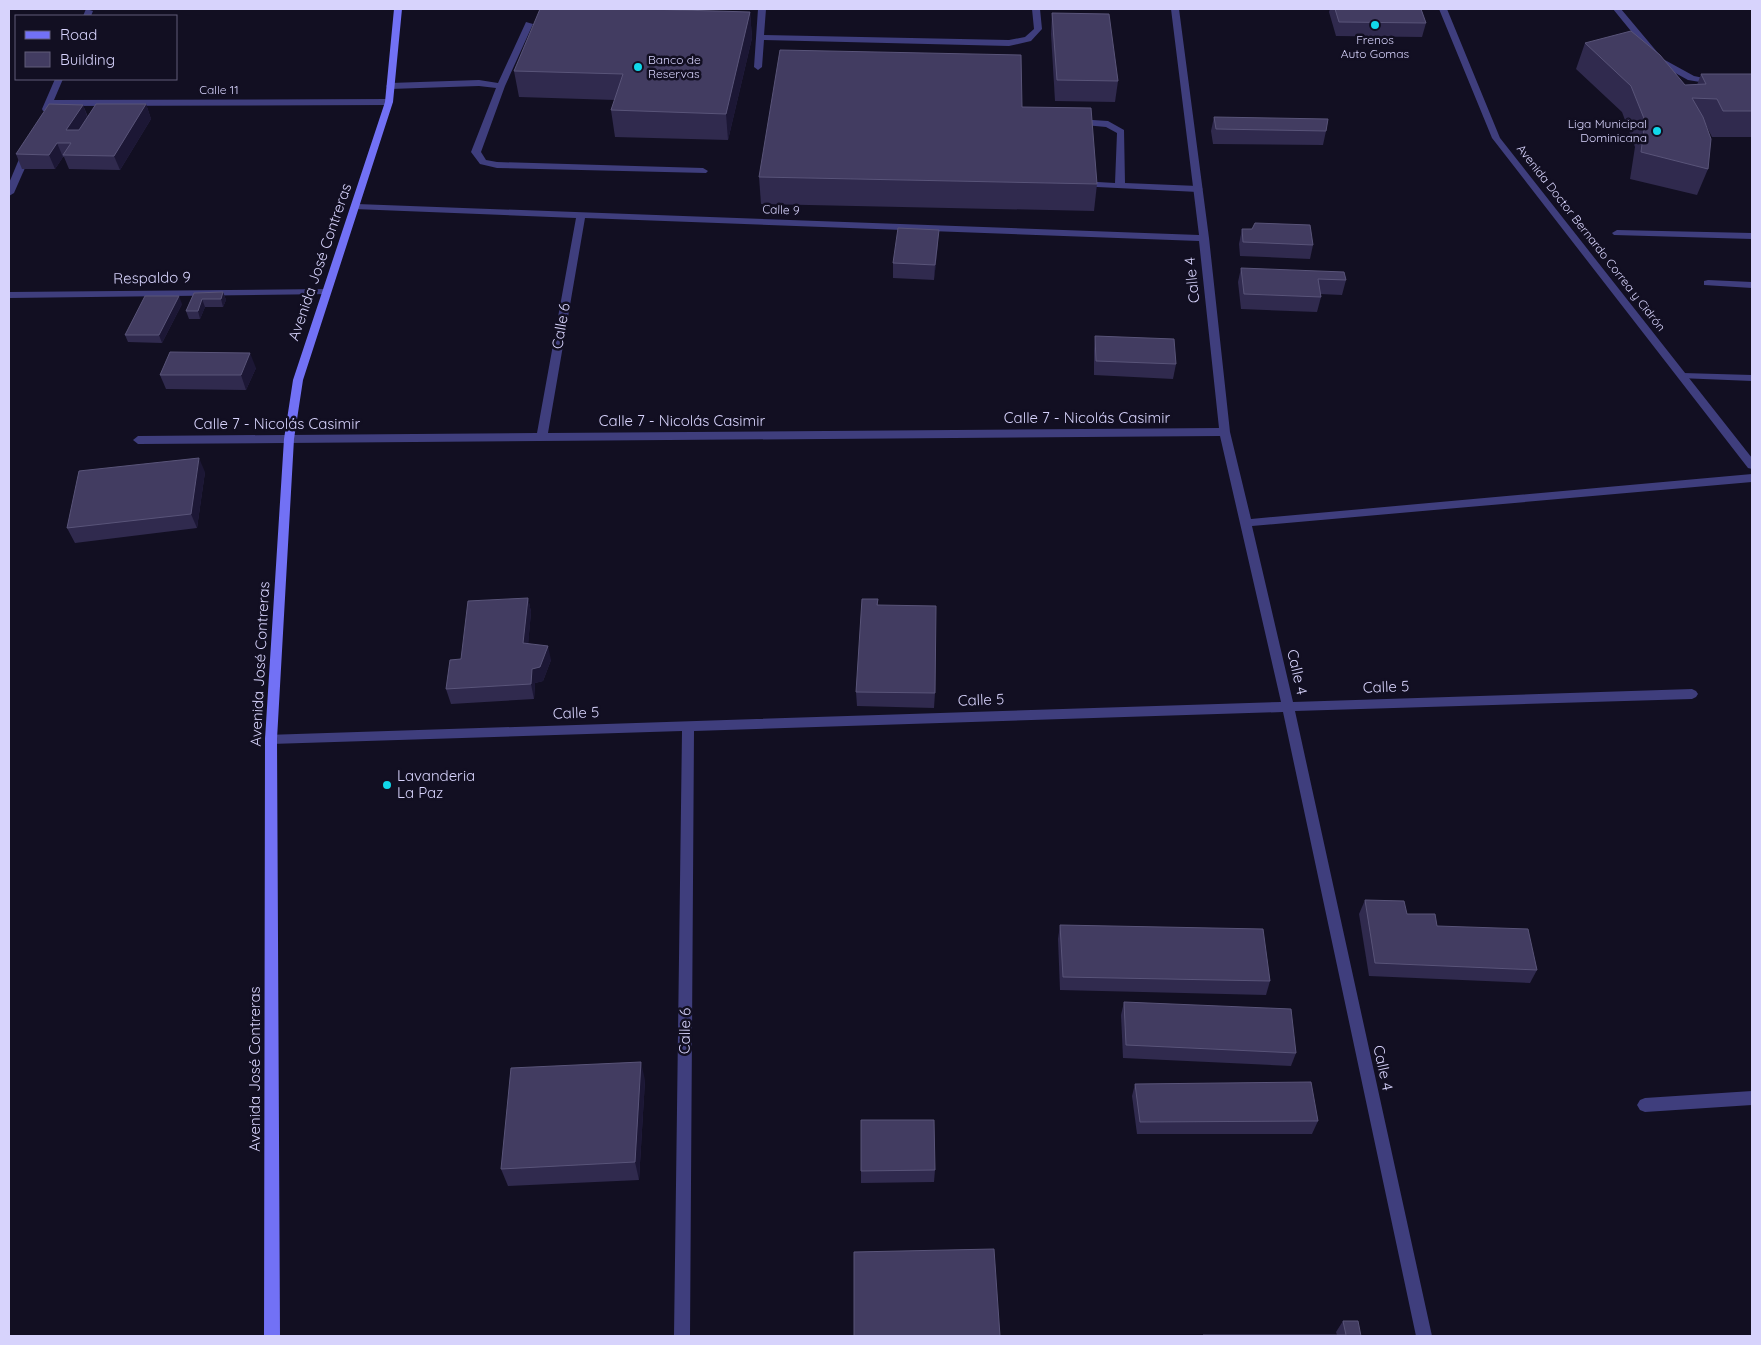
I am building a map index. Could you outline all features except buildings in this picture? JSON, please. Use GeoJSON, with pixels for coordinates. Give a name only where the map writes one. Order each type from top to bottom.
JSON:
{"type":"FeatureCollection","features":[{"type":"Feature","properties":{"kind":"main road","name":"Avenida José Contreras"},"geometry":{"type":"LineString","coordinates":[[272,1336],[271,739],[289,439],[298,380],[326,292],[357,207],[389,102],[398,9]]}},
{"type":"Feature","properties":{"kind":"street"},"geometry":{"type":"LineString","coordinates":[[758,67],[762,9]]}},
{"type":"Feature","properties":{"kind":"street"},"geometry":{"type":"LineString","coordinates":[[760,37],[1009,43],[1028,39],[1038,29],[1036,9]]}},
{"type":"Feature","properties":{"kind":"street","name":"Calle 4"},"geometry":{"type":"LineString","coordinates":[[1175,9],[1204,238],[1225,432],[1288,707],[1424,1336]]}},
{"type":"Feature","properties":{"kind":"street","name":"Avenida Doctor Bernardo Correa y Cidrón"},"geometry":{"type":"LineString","coordinates":[[1442,9],[1496,138],[1752,465]]}},
{"type":"Feature","properties":{"kind":"street"},"geometry":{"type":"LineString","coordinates":[[1617,9],[1660,62],[1691,78],[1722,85]]}},
{"type":"Feature","properties":{"kind":"street"},"geometry":{"type":"LineString","coordinates":[[529,24],[501,86],[476,152],[483,162],[497,165],[703,171]]}},
{"type":"Feature","properties":{"kind":"street"},"geometry":{"type":"LineString","coordinates":[[41,121],[59,80]]}},
{"type":"Feature","properties":{"kind":"street"},"geometry":{"type":"LineString","coordinates":[[390,86],[479,84],[501,86]]}},
{"type":"Feature","properties":{"kind":"street","name":"Calle 11"},"geometry":{"type":"LineString","coordinates":[[49,103],[389,102]]}},
{"type":"Feature","properties":{"kind":"street"},"geometry":{"type":"LineString","coordinates":[[1066,122],[1108,124],[1121,132],[1120,185]]}},
{"type":"Feature","properties":{"kind":"street"},"geometry":{"type":"LineString","coordinates":[[9,193],[33,139]]}},
{"type":"Feature","properties":{"kind":"street"},"geometry":{"type":"LineString","coordinates":[[1071,183],[1198,189]]}},
{"type":"Feature","properties":{"kind":"street","name":"Calle 9"},"geometry":{"type":"LineString","coordinates":[[357,207],[1204,238]]}},
{"type":"Feature","properties":{"kind":"street","name":"Calle 6"},"geometry":{"type":"LineString","coordinates":[[542,437],[581,215]]}},
{"type":"Feature","properties":{"kind":"street"},"geometry":{"type":"LineString","coordinates":[[1617,233],[1752,236]]}},
{"type":"Feature","properties":{"kind":"street"},"geometry":{"type":"LineString","coordinates":[[1708,283],[1752,285]]}},
{"type":"Feature","properties":{"kind":"street","name":"Respaldo 9"},"geometry":{"type":"LineString","coordinates":[[9,295],[326,292]]}},
{"type":"Feature","properties":{"kind":"street"},"geometry":{"type":"LineString","coordinates":[[1683,376],[1752,378]]}},
{"type":"Feature","properties":{"kind":"street","name":"Calle 7 - Nicolás Casimir"},"geometry":{"type":"LineString","coordinates":[[138,440],[1225,432]]}},
{"type":"Feature","properties":{"kind":"street"},"geometry":{"type":"LineString","coordinates":[[1246,523],[1752,478]]}},
{"type":"Feature","properties":{"kind":"street","name":"Calle 5"},"geometry":{"type":"LineString","coordinates":[[271,739],[1692,694]]}},
{"type":"Feature","properties":{"kind":"street","name":"Calle 6"},"geometry":{"type":"LineString","coordinates":[[682,1336],[688,726]]}},
{"type":"Feature","properties":{"kind":"street"},"geometry":{"type":"LineString","coordinates":[[1645,1105],[1752,1098]]}},
{"type":"Feature","properties":{"kind":"place","name":"Frenos Auto Gomas"},"geometry":{"type":"Point","coordinates":[1375,25]}},
{"type":"Feature","properties":{"kind":"place","name":"Banco de Reservas"},"geometry":{"type":"Point","coordinates":[638,67]}},
{"type":"Feature","properties":{"kind":"place","name":"Liga Municipal Dominicana"},"geometry":{"type":"Point","coordinates":[1657,131]}},
{"type":"Feature","properties":{"kind":"place","name":"Lavanderia La Paz"},"geometry":{"type":"Point","coordinates":[387,785]}}]}
